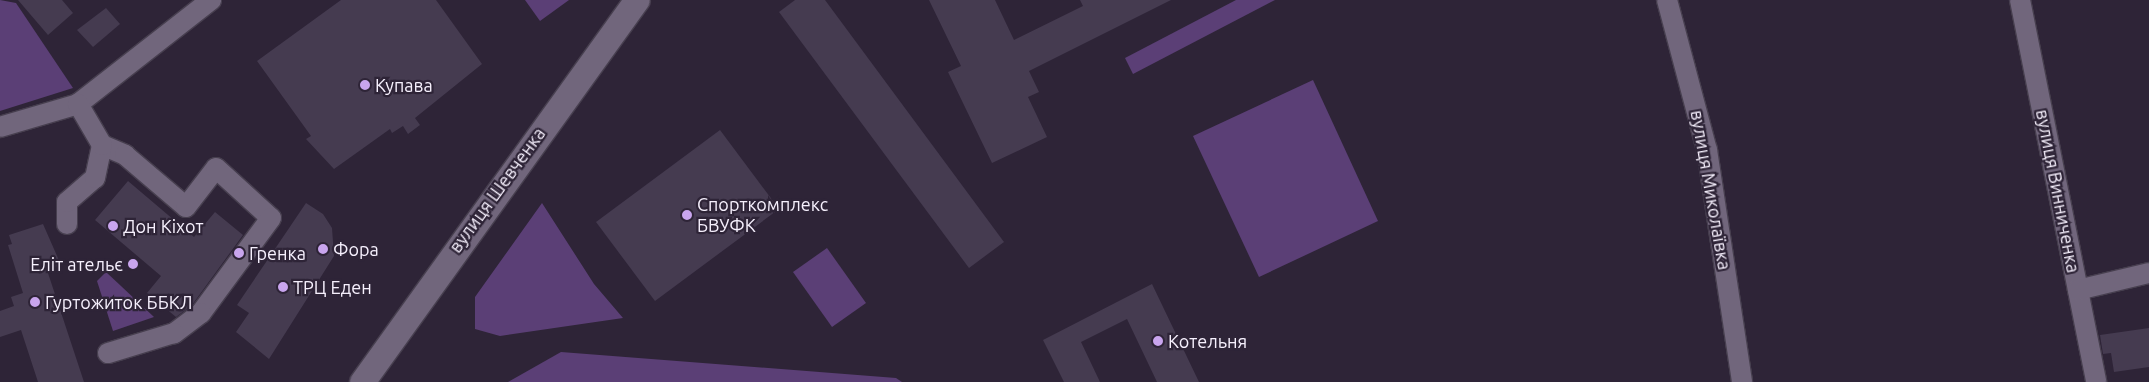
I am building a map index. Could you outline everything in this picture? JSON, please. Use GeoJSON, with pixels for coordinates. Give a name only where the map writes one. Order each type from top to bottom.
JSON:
{"type":"FeatureCollection","features":[{"type":"Feature","properties":{"kind":"street"},"geometry":{"type":"LineString","coordinates":[[0,127],[78,104],[211,0]]}},
{"type":"Feature","properties":{"kind":"street","name":"вулиця Шевченка"},"geometry":{"type":"LineString","coordinates":[[362,382],[637,0]]}},
{"type":"Feature","properties":{"kind":"street","name":"вулиця Миколаївка"},"geometry":{"type":"LineString","coordinates":[[1667,0],[1708,150],[1742,382]]}},
{"type":"Feature","properties":{"kind":"street","name":"вулиця Винниченка"},"geometry":{"type":"LineString","coordinates":[[2020,0],[2096,382]]}},
{"type":"Feature","properties":{"kind":"street"},"geometry":{"type":"LineString","coordinates":[[78,104],[102,146],[125,155],[186,207],[216,168],[271,218],[202,313],[174,333],[108,353]]}},
{"type":"Feature","properties":{"kind":"street"},"geometry":{"type":"LineString","coordinates":[[67,224],[67,202],[95,178],[102,146]]}},
{"type":"Feature","properties":{"kind":"street"},"geometry":{"type":"LineString","coordinates":[[2078,290],[2149,272]]}},
{"type":"Feature","properties":{"kind":"shaded area"},"geometry":{"type":"Polygon","coordinates":[[[0,0],[16,3],[73,88],[0,111],[0,0]]]}},
{"type":"Feature","properties":{"kind":"shaded area"},"geometry":{"type":"Polygon","coordinates":[[[525,0],[569,0],[540,21],[525,0]]]}},
{"type":"Feature","properties":{"kind":"shaded area"},"geometry":{"type":"Polygon","coordinates":[[[1236,0],[1275,0],[1133,74],[1125,58],[1236,0]]]}},
{"type":"Feature","properties":{"kind":"shaded area"},"geometry":{"type":"Polygon","coordinates":[[[1313,80],[1378,221],[1259,277],[1193,136],[1313,80]]]}},
{"type":"Feature","properties":{"kind":"shaded area"},"geometry":{"type":"Polygon","coordinates":[[[542,203],[594,284],[623,318],[500,336],[475,329],[475,297],[542,203]]]}},
{"type":"Feature","properties":{"kind":"shaded area"},"geometry":{"type":"Polygon","coordinates":[[[827,248],[866,303],[832,327],[793,272],[827,248]]]}},
{"type":"Feature","properties":{"kind":"shaded area"},"geometry":{"type":"Polygon","coordinates":[[[106,272],[154,317],[113,331],[97,281],[106,272]]]}},
{"type":"Feature","properties":{"kind":"shaded area"},"geometry":{"type":"Polygon","coordinates":[[[561,352],[896,378],[902,382],[508,382],[561,352]]]}},
{"type":"Feature","properties":{"kind":"building"},"geometry":{"type":"Polygon","coordinates":[[[18,0],[62,0],[73,13],[48,35],[18,0]]]}},
{"type":"Feature","properties":{"kind":"building","name":"Купава"},"geometry":{"type":"Polygon","coordinates":[[[341,0],[436,0],[482,64],[415,118],[420,125],[408,134],[403,126],[392,133],[390,129],[334,169],[306,139],[311,136],[257,61],[341,0]]]}},
{"type":"Feature","properties":{"kind":"building"},"geometry":{"type":"Polygon","coordinates":[[[795,0],[825,0],[1004,242],[969,268],[779,12],[795,0]]]}},
{"type":"Feature","properties":{"kind":"building"},"geometry":{"type":"Polygon","coordinates":[[[929,0],[995,0],[1014,40],[1083,6],[1080,0],[1171,0],[1029,71],[1039,92],[1028,97],[1047,137],[992,163],[948,72],[961,66],[929,0]]]}},
{"type":"Feature","properties":{"kind":"building"},"geometry":{"type":"Polygon","coordinates":[[[106,8],[120,24],[93,47],[77,30],[106,8]]]}},
{"type":"Feature","properties":{"kind":"building","name":"Спорткомплекс БВУФК"},"geometry":{"type":"Polygon","coordinates":[[[720,130],[779,209],[655,301],[596,222],[720,130]]]}},
{"type":"Feature","properties":{"kind":"building"},"geometry":{"type":"Polygon","coordinates":[[[128,181],[194,237],[215,212],[243,235],[192,305],[176,317],[147,293],[161,276],[95,220],[128,181]]]}},
{"type":"Feature","properties":{"kind":"building","name":"ТРЦ Еден"},"geometry":{"type":"Polygon","coordinates":[[[306,203],[323,214],[332,228],[334,256],[269,359],[236,332],[249,313],[237,305],[306,203]]]}},
{"type":"Feature","properties":{"kind":"building","name":"Гуртожиток ББКЛ"},"geometry":{"type":"Polygon","coordinates":[[[43,224],[61,265],[47,270],[84,382],[38,382],[21,330],[0,337],[0,311],[14,306],[11,297],[23,293],[8,245],[12,244],[9,235],[43,224]]]}},
{"type":"Feature","properties":{"kind":"building"},"geometry":{"type":"Polygon","coordinates":[[[1152,284],[1199,382],[1157,382],[1127,319],[1081,342],[1100,382],[1064,382],[1043,340],[1152,284]]]}},
{"type":"Feature","properties":{"kind":"building"},"geometry":{"type":"Polygon","coordinates":[[[2149,328],[2149,367],[2114,372],[2111,353],[2103,354],[2100,335],[2149,328]]]}},
{"type":"Feature","properties":{"kind":"place","name":"Купава"},"geometry":{"type":"Point","coordinates":[365,85]}},
{"type":"Feature","properties":{"kind":"place","name":"Спорткомплекс БВУФК"},"geometry":{"type":"Point","coordinates":[687,215]}},
{"type":"Feature","properties":{"kind":"place","name":"Дон Кіхот"},"geometry":{"type":"Point","coordinates":[113,226]}},
{"type":"Feature","properties":{"kind":"place","name":"Фора"},"geometry":{"type":"Point","coordinates":[323,249]}},
{"type":"Feature","properties":{"kind":"place","name":"Гренка"},"geometry":{"type":"Point","coordinates":[239,253]}},
{"type":"Feature","properties":{"kind":"place","name":"Еліт ательє"},"geometry":{"type":"Point","coordinates":[133,264]}},
{"type":"Feature","properties":{"kind":"place","name":"ТРЦ Еден"},"geometry":{"type":"Point","coordinates":[283,287]}},
{"type":"Feature","properties":{"kind":"place","name":"Гуртожиток ББКЛ"},"geometry":{"type":"Point","coordinates":[35,302]}},
{"type":"Feature","properties":{"kind":"place","name":"Котельня"},"geometry":{"type":"Point","coordinates":[1158,341]}}]}
